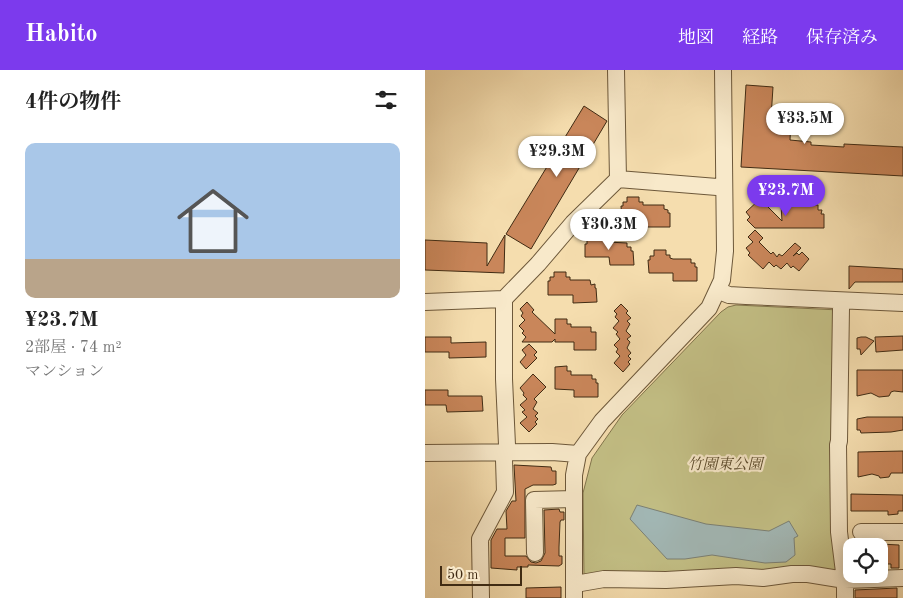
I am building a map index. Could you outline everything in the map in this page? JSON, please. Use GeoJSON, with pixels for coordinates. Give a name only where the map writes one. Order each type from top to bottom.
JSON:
{"type":"FeatureCollection","features":[{"type":"Feature","properties":{"kind":"street"},"geometry":{"type":"LineString","coordinates":[[425,302],[504,299],[538,264],[573,223],[618,179],[616,70]]}},
{"type":"Feature","properties":{"kind":"street"},"geometry":{"type":"LineString","coordinates":[[574,598],[574,475],[578,454],[602,422],[709,308],[719,291],[725,251],[723,70]]}},
{"type":"Feature","properties":{"kind":"street"},"geometry":{"type":"LineString","coordinates":[[618,179],[717,187]]}},
{"type":"Feature","properties":{"kind":"street"},"geometry":{"type":"LineString","coordinates":[[719,291],[729,295],[903,303]]}},
{"type":"Feature","properties":{"kind":"street"},"geometry":{"type":"LineString","coordinates":[[481,598],[480,539],[505,492],[507,445],[504,379],[504,299]]}},
{"type":"Feature","properties":{"kind":"street"},"geometry":{"type":"LineString","coordinates":[[841,308],[838,444],[839,532],[843,564]]}},
{"type":"Feature","properties":{"kind":"street"},"geometry":{"type":"LineString","coordinates":[[425,454],[578,454]]}},
{"type":"Feature","properties":{"kind":"street"},"geometry":{"type":"LineString","coordinates":[[535,553],[534,500],[574,499]]}},
{"type":"Feature","properties":{"kind":"street"},"geometry":{"type":"LineString","coordinates":[[861,532],[903,532]]}},
{"type":"Feature","properties":{"kind":"street"},"geometry":{"type":"LineString","coordinates":[[581,583],[604,579],[666,580],[736,576],[763,578],[792,574],[808,574],[843,580]]}},
{"type":"Feature","properties":{"kind":"street"},"geometry":{"type":"LineString","coordinates":[[888,579],[903,578]]}},
{"type":"Feature","properties":{"kind":"street"},"geometry":{"type":"LineString","coordinates":[[845,583],[845,598]]}},
{"type":"Feature","properties":{"kind":"green space","name":"竹園東公園"},"geometry":{"type":"Polygon","coordinates":[[[736,305],[839,310],[836,576],[584,579],[583,493],[592,458],[622,415],[721,312],[728,307],[736,305]]]}},
{"type":"Feature","properties":{"kind":"water"},"geometry":{"type":"Polygon","coordinates":[[[637,505],[706,524],[769,531],[789,521],[798,536],[794,538],[795,555],[786,562],[765,563],[712,555],[685,559],[667,559],[630,519],[637,505]]]}},
{"type":"Feature","properties":{"kind":"building"},"geometry":{"type":"Polygon","coordinates":[[[746,85],[773,87],[771,118],[791,119],[790,140],[811,142],[811,145],[844,147],[844,144],[903,147],[903,176],[741,167],[746,85]]]}},
{"type":"Feature","properties":{"kind":"building"},"geometry":{"type":"Polygon","coordinates":[[[584,106],[607,121],[531,249],[506,234],[584,106]]]}},
{"type":"Feature","properties":{"kind":"building"},"geometry":{"type":"Polygon","coordinates":[[[627,197],[639,197],[639,202],[643,202],[643,205],[664,205],[664,209],[670,213],[670,227],[646,227],[646,220],[622,220],[621,206],[623,206],[623,202],[627,202],[627,197]]]}},
{"type":"Feature","properties":{"kind":"building"},"geometry":{"type":"Polygon","coordinates":[[[760,199],[782,221],[781,205],[818,205],[818,210],[822,210],[821,214],[824,214],[824,228],[755,228],[747,220],[750,217],[746,212],[760,199]]]}},
{"type":"Feature","properties":{"kind":"building"},"geometry":{"type":"Polygon","coordinates":[[[755,230],[763,238],[759,242],[771,254],[773,252],[777,257],[779,254],[782,256],[795,243],[801,248],[793,256],[797,253],[799,255],[802,252],[809,259],[799,271],[793,266],[791,268],[787,263],[781,269],[776,265],[774,267],[769,262],[763,269],[748,255],[750,253],[746,248],[753,242],[748,237],[755,230]]]}},
{"type":"Feature","properties":{"kind":"building"},"geometry":{"type":"Polygon","coordinates":[[[602,234],[603,239],[607,239],[607,242],[627,243],[627,247],[631,247],[631,251],[633,251],[634,265],[610,265],[609,257],[585,257],[585,244],[587,244],[587,240],[590,240],[590,235],[602,234]]]}},
{"type":"Feature","properties":{"kind":"building"},"geometry":{"type":"Polygon","coordinates":[[[505,235],[504,273],[425,270],[425,240],[487,243],[487,266],[505,235]]]}},
{"type":"Feature","properties":{"kind":"building"},"geometry":{"type":"Polygon","coordinates":[[[654,250],[666,250],[666,255],[670,255],[670,258],[673,259],[691,259],[691,263],[695,263],[695,267],[697,267],[697,281],[673,281],[673,273],[649,273],[648,260],[650,260],[650,256],[654,256],[654,250]]]}},
{"type":"Feature","properties":{"kind":"building"},"geometry":{"type":"Polygon","coordinates":[[[849,266],[903,269],[903,282],[855,282],[849,289],[849,266]]]}},
{"type":"Feature","properties":{"kind":"building"},"geometry":{"type":"Polygon","coordinates":[[[554,272],[566,272],[566,277],[570,277],[570,280],[590,280],[591,285],[595,284],[597,302],[573,303],[573,295],[548,295],[548,281],[550,281],[550,277],[554,277],[554,272]]]}},
{"type":"Feature","properties":{"kind":"building"},"geometry":{"type":"Polygon","coordinates":[[[527,302],[534,310],[532,312],[555,334],[555,319],[567,319],[567,324],[571,324],[571,327],[591,327],[591,332],[596,332],[596,350],[574,350],[574,342],[555,342],[555,339],[552,342],[522,342],[526,337],[522,333],[524,331],[519,326],[525,320],[521,316],[523,313],[520,309],[527,302]]]}},
{"type":"Feature","properties":{"kind":"building"},"geometry":{"type":"Polygon","coordinates":[[[621,304],[628,311],[626,313],[631,318],[627,321],[630,324],[626,331],[631,336],[627,339],[630,342],[627,348],[631,353],[628,356],[631,359],[628,362],[630,364],[623,372],[614,363],[620,356],[616,352],[618,349],[614,345],[620,339],[616,334],[618,332],[613,328],[619,321],[615,317],[617,314],[614,311],[621,304]]]}},
{"type":"Feature","properties":{"kind":"building"},"geometry":{"type":"Polygon","coordinates":[[[903,336],[903,350],[876,352],[875,337],[903,336]]]}},
{"type":"Feature","properties":{"kind":"building"},"geometry":{"type":"Polygon","coordinates":[[[425,337],[451,337],[451,343],[486,342],[486,357],[449,358],[449,352],[425,352],[425,337]]]}},
{"type":"Feature","properties":{"kind":"building"},"geometry":{"type":"Polygon","coordinates":[[[861,337],[874,341],[861,355],[860,349],[857,349],[857,338],[861,337]]]}},
{"type":"Feature","properties":{"kind":"building"},"geometry":{"type":"Polygon","coordinates":[[[529,344],[537,352],[534,355],[537,358],[526,369],[520,362],[526,355],[522,350],[529,344]]]}},
{"type":"Feature","properties":{"kind":"building"},"geometry":{"type":"Polygon","coordinates":[[[567,366],[567,371],[571,371],[571,375],[592,375],[592,379],[596,379],[596,383],[598,383],[598,397],[574,397],[574,390],[555,389],[555,367],[567,366]]]}},
{"type":"Feature","properties":{"kind":"building"},"geometry":{"type":"Polygon","coordinates":[[[857,370],[903,370],[903,392],[894,391],[889,396],[879,397],[871,393],[857,396],[857,370]]]}},
{"type":"Feature","properties":{"kind":"building"},"geometry":{"type":"Polygon","coordinates":[[[533,374],[546,387],[534,399],[537,402],[533,409],[538,413],[535,416],[538,419],[535,422],[537,424],[529,432],[520,423],[527,417],[522,412],[525,410],[520,405],[527,399],[520,388],[533,374]]]}},
{"type":"Feature","properties":{"kind":"building"},"geometry":{"type":"Polygon","coordinates":[[[425,390],[448,390],[448,396],[482,396],[483,411],[447,412],[446,405],[425,405],[425,390]]]}},
{"type":"Feature","properties":{"kind":"building"},"geometry":{"type":"Polygon","coordinates":[[[867,417],[903,417],[903,430],[861,433],[860,430],[857,430],[857,419],[867,417]]]}},
{"type":"Feature","properties":{"kind":"building"},"geometry":{"type":"Polygon","coordinates":[[[903,451],[903,473],[891,473],[889,477],[880,478],[872,474],[858,477],[858,452],[903,451]]]}},
{"type":"Feature","properties":{"kind":"building"},"geometry":{"type":"Polygon","coordinates":[[[514,465],[551,467],[552,471],[556,471],[556,484],[533,485],[525,489],[525,538],[505,538],[505,556],[526,556],[531,562],[541,561],[545,553],[544,510],[559,509],[560,512],[564,512],[564,520],[560,522],[559,556],[562,556],[562,564],[559,566],[528,565],[528,567],[517,567],[517,570],[491,568],[491,540],[497,529],[507,529],[506,511],[512,501],[516,501],[514,465]]]}},
{"type":"Feature","properties":{"kind":"building"},"geometry":{"type":"Polygon","coordinates":[[[851,494],[903,495],[903,511],[898,511],[898,514],[888,515],[888,511],[851,511],[851,494]]]}},
{"type":"Feature","properties":{"kind":"building"},"geometry":{"type":"Polygon","coordinates":[[[888,544],[899,545],[899,568],[891,568],[891,564],[888,564],[888,544]]]}},
{"type":"Feature","properties":{"kind":"building"},"geometry":{"type":"Polygon","coordinates":[[[561,587],[561,598],[526,598],[526,588],[561,587]]]}},
{"type":"Feature","properties":{"kind":"building"},"geometry":{"type":"Polygon","coordinates":[[[897,588],[897,598],[855,598],[855,590],[897,588]]]}}]}
